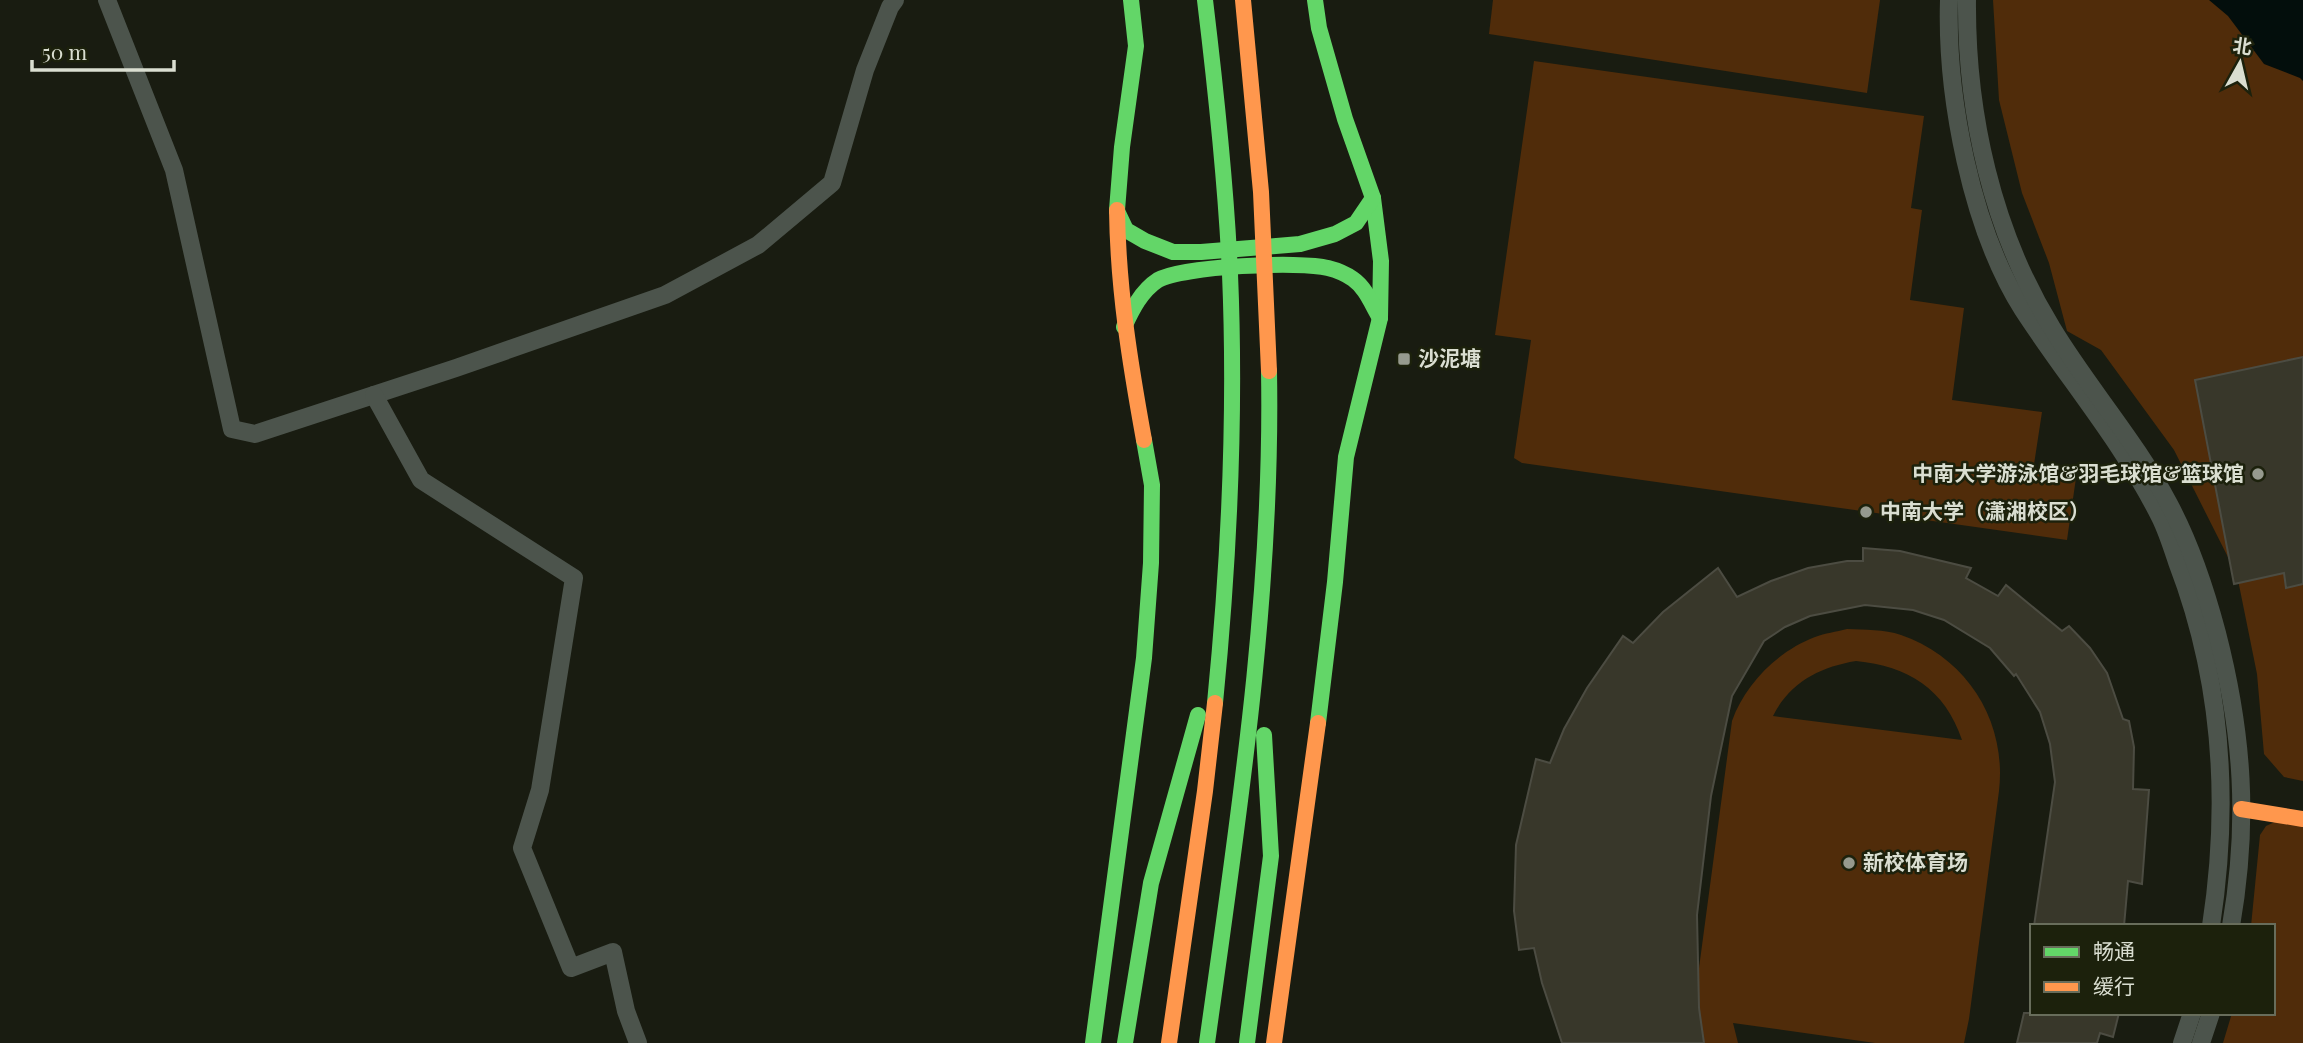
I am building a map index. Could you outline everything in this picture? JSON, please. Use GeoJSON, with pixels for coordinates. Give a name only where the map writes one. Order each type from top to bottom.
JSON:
{"type":"FeatureCollection","features":[{"type":"Feature","properties":{"kind":"main road"},"geometry":{"type":"LineString","coordinates":[[1093,1043],[1144,659],[1151,563],[1152,485],[1124,327],[1118,261],[1117,211],[1122,147],[1136,46],[1131,0]]}},
{"type":"Feature","properties":{"kind":"main road"},"geometry":{"type":"LineString","coordinates":[[1169,1043],[1209,754],[1220,640],[1229,482],[1231,317],[1227,215],[1205,0]]}},
{"type":"Feature","properties":{"kind":"main road"},"geometry":{"type":"LineString","coordinates":[[1207,1043],[1244,783],[1267,511],[1268,315],[1264,211],[1243,0]]}},
{"type":"Feature","properties":{"kind":"main road"},"geometry":{"type":"LineString","coordinates":[[1274,1043],[1309,796],[1335,582],[1346,457],[1380,318],[1381,261],[1373,198],[1345,119],[1319,28],[1315,0]]}},
{"type":"Feature","properties":{"kind":"main road"},"geometry":{"type":"LineString","coordinates":[[1117,211],[1126,230],[1145,241],[1173,252],[1201,252],[1300,244],[1335,234],[1356,223],[1373,198]]}},
{"type":"Feature","properties":{"kind":"main road"},"geometry":{"type":"LineString","coordinates":[[1124,327],[1132,308],[1163,278],[1187,273],[1297,264],[1327,268],[1356,281],[1380,318]]}},
{"type":"Feature","properties":{"kind":"main road"},"geometry":{"type":"LineString","coordinates":[[1125,1043],[1151,883],[1220,640]]}},
{"type":"Feature","properties":{"kind":"main road"},"geometry":{"type":"LineString","coordinates":[[1247,1043],[1270,856],[1258,642]]}},
{"type":"Feature","properties":{"kind":"main road"},"geometry":{"type":"LineString","coordinates":[[2241,809],[2303,819]]}},
{"type":"Feature","properties":{"kind":"street"},"geometry":{"type":"LineString","coordinates":[[107,0],[174,170],[232,429],[255,434],[665,296],[758,245],[832,183],[865,70],[895,0]]}},
{"type":"Feature","properties":{"kind":"street"},"geometry":{"type":"LineString","coordinates":[[1949,0],[1950,47],[1962,138],[1973,193],[1989,240],[2022,308],[2123,454],[2161,519],[2187,586],[2208,659],[2216,705],[2222,831],[2219,876],[2211,924]]}},
{"type":"Feature","properties":{"kind":"street"},"geometry":{"type":"LineString","coordinates":[[1966,0],[1970,78],[1980,144],[1994,199],[2015,255],[2052,329],[2146,461],[2191,550],[2207,593],[2227,671],[2240,750],[2241,840],[2231,924]]}},
{"type":"Feature","properties":{"kind":"street"},"geometry":{"type":"LineString","coordinates":[[374,395],[421,480],[574,578],[540,790],[522,848],[571,968],[613,952],[626,1011],[638,1043]]}},
{"type":"Feature","properties":{"kind":"street"},"geometry":{"type":"LineString","coordinates":[[2182,1043],[2191,1015]]}},
{"type":"Feature","properties":{"kind":"street"},"geometry":{"type":"LineString","coordinates":[[2201,1043],[2210,1015]]}},
{"type":"Feature","properties":{"kind":"shaded area"},"geometry":{"type":"Polygon","coordinates":[[[1493,0],[1880,0],[1867,93],[1489,34],[1493,0]]]}},
{"type":"Feature","properties":{"kind":"shaded area"},"geometry":{"type":"Polygon","coordinates":[[[1993,0],[2303,0],[2303,781],[2284,777],[2264,754],[2257,674],[2237,575],[2174,450],[2101,350],[2067,331],[2049,263],[2022,193],[1999,100],[1993,0]]]}},
{"type":"Feature","properties":{"kind":"shaded area"},"geometry":{"type":"Polygon","coordinates":[[[2209,0],[2303,0],[2303,81],[2264,64],[2228,16],[2209,0]]]}},
{"type":"Feature","properties":{"kind":"shaded area"},"geometry":{"type":"Polygon","coordinates":[[[1534,61],[1924,116],[1911,208],[1922,210],[1910,300],[1964,308],[1952,400],[2042,412],[2033,471],[2076,478],[2067,540],[1522,463],[1514,458],[1531,340],[1495,335],[1534,61]]]}},
{"type":"Feature","properties":{"kind":"shaded area"},"geometry":{"type":"Polygon","coordinates":[[[1847,629],[1895,633],[1924,645],[1945,659],[1978,695],[1996,740],[2000,765],[1999,791],[1964,1043],[1875,1043],[1733,1023],[1738,1043],[1702,1043],[1699,1033],[1697,983],[1732,721],[1745,694],[1764,670],[1776,660],[1801,643],[1823,634],[1847,629]],[[1856,661],[1818,672],[1797,685],[1773,716],[1962,740],[1955,722],[1935,694],[1908,675],[1856,661]]]}},
{"type":"Feature","properties":{"kind":"shaded area"},"geometry":{"type":"Polygon","coordinates":[[[2277,821],[2303,821],[2303,1043],[2223,1043],[2231,1015],[2275,1015],[2275,924],[2251,924],[2260,835],[2266,826],[2277,821]]]}},
{"type":"Feature","properties":{"kind":"building","name":"中南大学游泳馆&羽毛球馆&篮球馆"},"geometry":{"type":"Polygon","coordinates":[[[2303,357],[2303,584],[2286,588],[2284,573],[2234,584],[2195,380],[2303,357]]]}},
{"type":"Feature","properties":{"kind":"building"},"geometry":{"type":"Polygon","coordinates":[[[1863,548],[1900,551],[1971,568],[1966,578],[1998,596],[2006,585],[2062,631],[2069,626],[2090,648],[2107,673],[2123,719],[2129,721],[2134,747],[2133,789],[2149,790],[2142,884],[2128,881],[2124,924],[2034,924],[2055,782],[2050,744],[2040,712],[2016,674],[2014,676],[1990,648],[1944,620],[1913,610],[1865,605],[1810,616],[1785,627],[1764,641],[1732,696],[1711,796],[1697,915],[1699,1008],[1704,1043],[1562,1043],[1542,983],[1534,948],[1519,950],[1514,911],[1516,845],[1536,759],[1550,763],[1564,729],[1587,688],[1623,636],[1633,643],[1663,612],[1718,568],[1737,597],[1808,568],[1863,561],[1863,548]]]}},
{"type":"Feature","properties":{"kind":"building"},"geometry":{"type":"Polygon","coordinates":[[[2024,1013],[2118,1015],[2113,1037],[2100,1033],[2097,1043],[2017,1043],[2024,1013]]]}},
{"type":"Feature","properties":{"kind":"traffic: fast"},"geometry":{"type":"LineString","coordinates":[[1117,210],[1122,147],[1136,46],[1131,0]]}},
{"type":"Feature","properties":{"kind":"traffic: fast"},"geometry":{"type":"LineString","coordinates":[[1205,0],[1223,171],[1232,327],[1230,488],[1215,703]]}},
{"type":"Feature","properties":{"kind":"traffic: fast"},"geometry":{"type":"LineString","coordinates":[[1315,0],[1319,28],[1345,119],[1373,198],[1381,261],[1380,318],[1346,457],[1335,582],[1318,723]]}},
{"type":"Feature","properties":{"kind":"traffic: fast"},"geometry":{"type":"LineString","coordinates":[[1117,211],[1126,230],[1145,241],[1173,252],[1201,252],[1300,244],[1335,234],[1356,223],[1373,198]]}},
{"type":"Feature","properties":{"kind":"traffic: fast"},"geometry":{"type":"LineString","coordinates":[[1124,327],[1142,295],[1158,280],[1191,271],[1269,265],[1314,266],[1344,274],[1362,287],[1380,318]]}},
{"type":"Feature","properties":{"kind":"traffic: fast"},"geometry":{"type":"LineString","coordinates":[[1207,1043],[1241,792],[1259,624],[1269,456],[1269,371]]}},
{"type":"Feature","properties":{"kind":"traffic: fast"},"geometry":{"type":"LineString","coordinates":[[1093,1043],[1144,658],[1151,563],[1152,485],[1144,440]]}},
{"type":"Feature","properties":{"kind":"traffic: fast"},"geometry":{"type":"LineString","coordinates":[[1125,1043],[1151,883],[1198,715]]}},
{"type":"Feature","properties":{"kind":"traffic: fast"},"geometry":{"type":"LineString","coordinates":[[1247,1043],[1271,856],[1264,735]]}},
{"type":"Feature","properties":{"kind":"traffic: slow"},"geometry":{"type":"LineString","coordinates":[[1243,0],[1261,192],[1269,371]]}},
{"type":"Feature","properties":{"kind":"traffic: slow"},"geometry":{"type":"LineString","coordinates":[[1117,210],[1126,326],[1144,440]]}},
{"type":"Feature","properties":{"kind":"traffic: slow"},"geometry":{"type":"LineString","coordinates":[[1169,1043],[1215,703]]}},
{"type":"Feature","properties":{"kind":"traffic: slow"},"geometry":{"type":"LineString","coordinates":[[1274,1043],[1318,723]]}},
{"type":"Feature","properties":{"kind":"traffic: slow"},"geometry":{"type":"LineString","coordinates":[[2241,809],[2303,819]]}},
{"type":"Feature","properties":{"kind":"place","name":"沙泥塘"},"geometry":{"type":"Point","coordinates":[1404,359]}},
{"type":"Feature","properties":{"kind":"place","name":"中南大学游泳馆&羽毛球馆&篮球馆"},"geometry":{"type":"Point","coordinates":[2258,474]}},
{"type":"Feature","properties":{"kind":"place","name":"中南大学（潇湘校区）"},"geometry":{"type":"Point","coordinates":[1866,512]}},
{"type":"Feature","properties":{"kind":"place","name":"新校体育场"},"geometry":{"type":"Point","coordinates":[1849,863]}}]}
